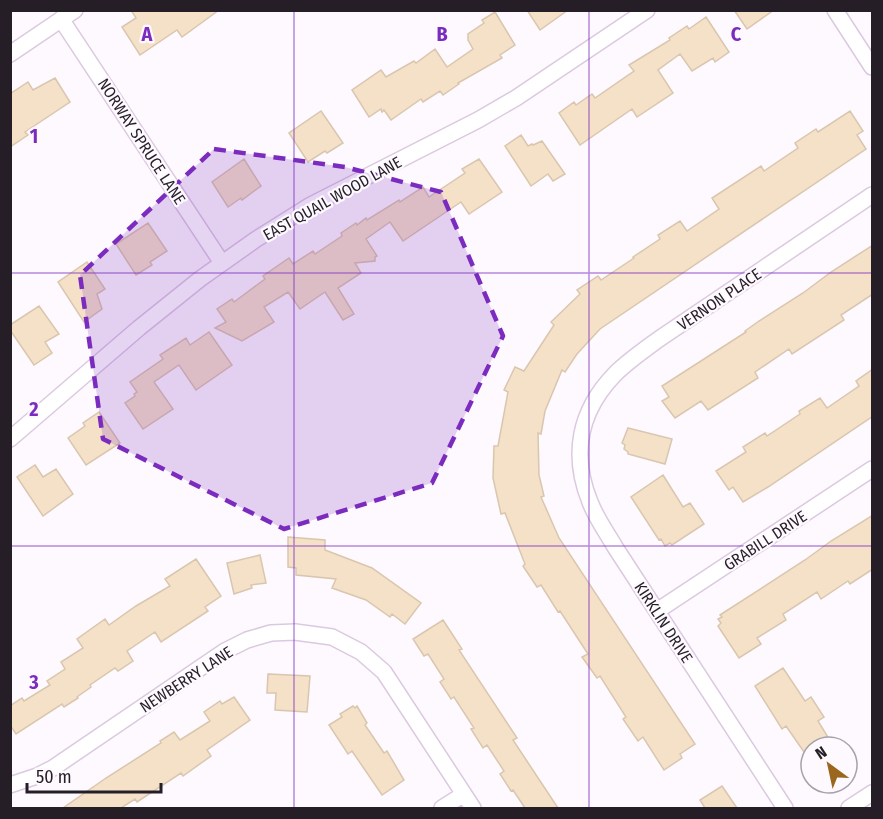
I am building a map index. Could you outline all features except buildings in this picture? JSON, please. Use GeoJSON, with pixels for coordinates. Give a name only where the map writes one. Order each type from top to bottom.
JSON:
{"type":"FeatureCollection","features":[{"type":"Feature","properties":{"kind":"street"},"geometry":{"type":"LineString","coordinates":[[10,54],[75,10]]}},
{"type":"Feature","properties":{"kind":"street","name":"EAST QUAIL WOOD LANE"},"geometry":{"type":"LineString","coordinates":[[10,439],[139,328],[200,279],[255,240],[309,206],[507,103],[647,10]]}},
{"type":"Feature","properties":{"kind":"street"},"geometry":{"type":"LineString","coordinates":[[835,10],[873,67]]}},
{"type":"Feature","properties":{"kind":"street","name":"NORWAY SPRUCE LANE"},"geometry":{"type":"LineString","coordinates":[[62,19],[222,263]]}},
{"type":"Feature","properties":{"kind":"street","name":"VERNON PLACE"},"geometry":{"type":"LineString","coordinates":[[585,422],[599,394],[631,359],[873,195]]}},
{"type":"Feature","properties":{"kind":"street","name":"KIRKLIN DRIVE"},"geometry":{"type":"LineString","coordinates":[[585,422],[580,438],[580,459],[590,505],[785,808]]}},
{"type":"Feature","properties":{"kind":"street","name":"GRABILL DRIVE"},"geometry":{"type":"LineString","coordinates":[[657,611],[873,469]]}},
{"type":"Feature","properties":{"kind":"street","name":"NEWBERRY LANE"},"geometry":{"type":"LineString","coordinates":[[10,785],[53,768],[225,651],[247,640],[271,633],[295,632],[332,637],[362,652],[384,672],[473,808]]}},
{"type":"Feature","properties":{"kind":"street"},"geometry":{"type":"LineString","coordinates":[[849,808],[873,793]]}},
{"type":"Feature","properties":{"kind":"street"},"geometry":{"type":"LineString","coordinates":[[442,808],[464,794]]}},
{"type":"Feature","properties":{"kind":"highlighted area"},"geometry":{"type":"Polygon","coordinates":[[[214,149],[345,167],[441,192],[503,336],[432,483],[284,529],[103,439],[80,275],[214,149]]]}}]}
